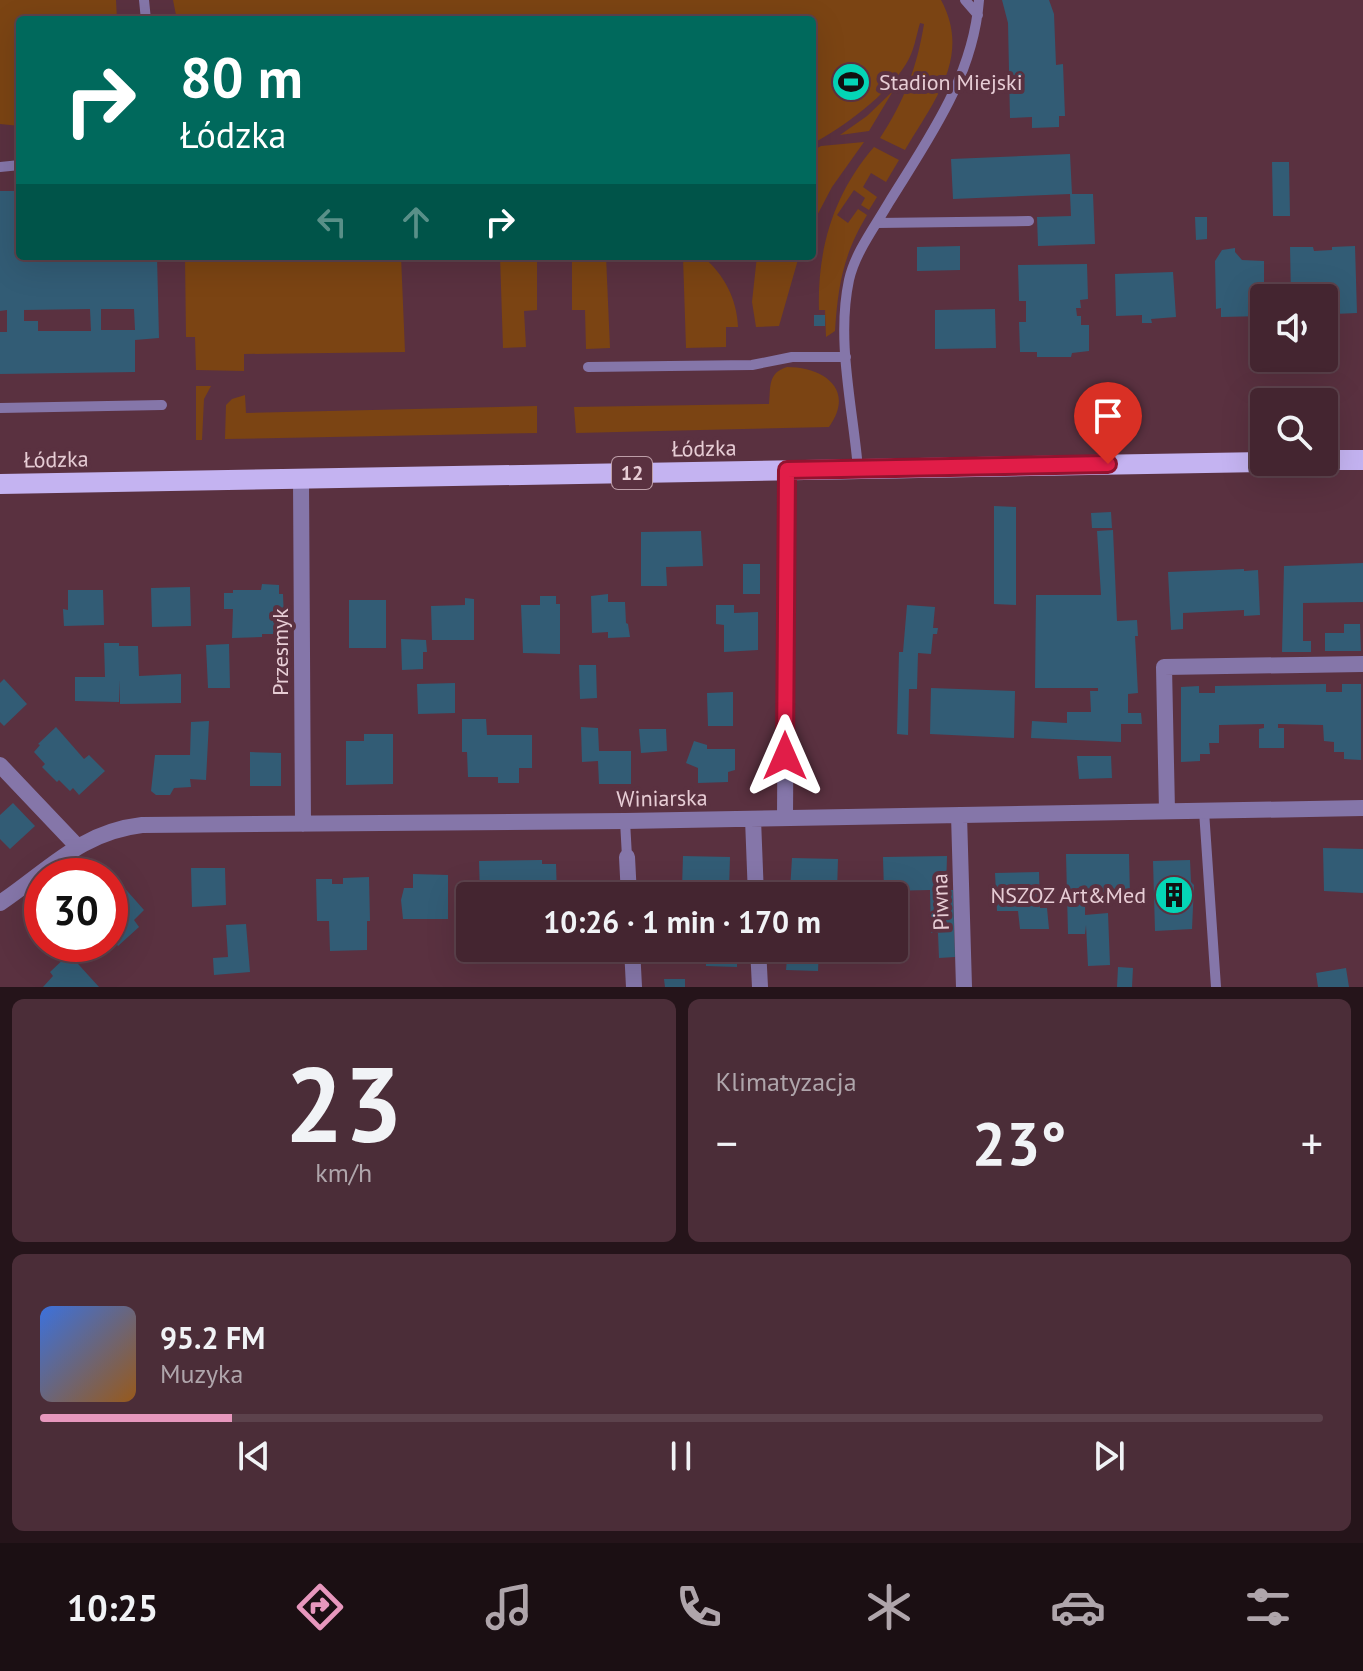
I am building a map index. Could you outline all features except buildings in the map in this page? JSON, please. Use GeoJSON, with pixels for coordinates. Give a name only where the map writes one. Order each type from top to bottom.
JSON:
{"type":"FeatureCollection","features":[{"type":"Feature","properties":{"kind":"main road"},"geometry":{"type":"LineString","coordinates":[[1338,460],[1363,460]]}},
{"type":"Feature","properties":{"kind":"main road","name":"Łódzka"},"geometry":{"type":"LineString","coordinates":[[0,484],[1250,462]]}},
{"type":"Feature","properties":{"kind":"street"},"geometry":{"type":"LineString","coordinates":[[785,818],[787,470]]}},
{"type":"Feature","properties":{"kind":"street","name":"Przesmyk"},"geometry":{"type":"LineString","coordinates":[[301,479],[303,824]]}},
{"type":"Feature","properties":{"kind":"street"},"geometry":{"type":"LineString","coordinates":[[1167,811],[1164,667],[1363,664]]}},
{"type":"Feature","properties":{"kind":"street"},"geometry":{"type":"LineString","coordinates":[[0,765],[77,846]]}},
{"type":"Feature","properties":{"kind":"street","name":"Winiarska"},"geometry":{"type":"LineString","coordinates":[[0,903],[98,834],[119,827],[142,825],[625,821],[1363,808]]}},
{"type":"Feature","properties":{"kind":"street","name":"Piwna"},"geometry":{"type":"LineString","coordinates":[[959,815],[964,987]]}},
{"type":"Feature","properties":{"kind":"street"},"geometry":{"type":"LineString","coordinates":[[753,819],[755,882]]}},
{"type":"Feature","properties":{"kind":"street"},"geometry":{"type":"LineString","coordinates":[[627,857],[628,882]]}},
{"type":"Feature","properties":{"kind":"street"},"geometry":{"type":"LineString","coordinates":[[633,962],[634,987]]}},
{"type":"Feature","properties":{"kind":"street"},"geometry":{"type":"LineString","coordinates":[[759,962],[760,987]]}},
{"type":"Feature","properties":{"kind":"lane"},"geometry":{"type":"LineString","coordinates":[[965,0],[978,15]]}},
{"type":"Feature","properties":{"kind":"lane"},"geometry":{"type":"LineString","coordinates":[[858,469],[846,357],[850,279],[860,252],[951,101],[969,56],[979,0]]}},
{"type":"Feature","properties":{"kind":"lane"},"geometry":{"type":"LineString","coordinates":[[877,223],[1029,221]]}},
{"type":"Feature","properties":{"kind":"lane"},"geometry":{"type":"LineString","coordinates":[[588,367],[752,365],[792,357],[846,357]]}},
{"type":"Feature","properties":{"kind":"lane"},"geometry":{"type":"LineString","coordinates":[[0,408],[162,405]]}},
{"type":"Feature","properties":{"kind":"lane"},"geometry":{"type":"LineString","coordinates":[[1204,811],[1216,987]]}},
{"type":"Feature","properties":{"kind":"lane"},"geometry":{"type":"LineString","coordinates":[[625,821],[627,857]]}},
{"type":"Feature","properties":{"kind":"shaded area"},"geometry":{"type":"Polygon","coordinates":[[[0,0],[116,0],[117,16],[16,16],[16,126],[0,124],[0,0]]]}},
{"type":"Feature","properties":{"kind":"shaded area","name":"Stadion Miejski"},"geometry":{"type":"Polygon","coordinates":[[[173,0],[941,0],[950,21],[952,41],[951,60],[945,78],[905,150],[880,138],[903,97],[918,55],[924,24],[920,23],[909,59],[898,76],[851,119],[816,142],[816,16],[176,16],[173,0]]]}},
{"type":"Feature","properties":{"kind":"shaded area"},"geometry":{"type":"Polygon","coordinates":[[[893,91],[869,131],[840,135],[867,116],[893,91]]]}},
{"type":"Feature","properties":{"kind":"shaded area"},"geometry":{"type":"Polygon","coordinates":[[[864,142],[832,187],[816,217],[816,149],[864,142]]]}},
{"type":"Feature","properties":{"kind":"shaded area"},"geometry":{"type":"Polygon","coordinates":[[[874,147],[899,160],[886,182],[871,173],[863,187],[877,197],[869,210],[861,205],[865,198],[854,190],[837,215],[848,223],[858,209],[867,215],[843,271],[835,331],[826,337],[825,310],[819,310],[825,244],[848,183],[874,147]]]}},
{"type":"Feature","properties":{"kind":"shaded area"},"geometry":{"type":"Polygon","coordinates":[[[185,260],[401,260],[405,352],[244,354],[244,371],[196,370],[195,337],[186,337],[185,260]]]}},
{"type":"Feature","properties":{"kind":"shaded area"},"geometry":{"type":"Polygon","coordinates":[[[500,260],[537,260],[537,310],[524,311],[526,347],[503,348],[500,260]]]}},
{"type":"Feature","properties":{"kind":"shaded area"},"geometry":{"type":"Polygon","coordinates":[[[572,260],[606,260],[610,348],[586,349],[585,310],[572,310],[572,260]]]}},
{"type":"Feature","properties":{"kind":"shaded area"},"geometry":{"type":"Polygon","coordinates":[[[683,260],[707,260],[723,279],[732,297],[738,327],[726,327],[726,347],[686,348],[683,260]]]}},
{"type":"Feature","properties":{"kind":"shaded area"},"geometry":{"type":"Polygon","coordinates":[[[757,260],[798,260],[779,326],[756,327],[752,302],[757,260]]]}},
{"type":"Feature","properties":{"kind":"shaded area"},"geometry":{"type":"Polygon","coordinates":[[[787,367],[813,371],[832,383],[839,402],[829,427],[576,433],[574,407],[769,404],[773,377],[787,367]]]}},
{"type":"Feature","properties":{"kind":"shaded area"},"geometry":{"type":"Polygon","coordinates":[[[196,386],[211,386],[204,399],[202,440],[196,440],[196,386]]]}},
{"type":"Feature","properties":{"kind":"shaded area"},"geometry":{"type":"Polygon","coordinates":[[[245,395],[246,413],[537,406],[537,433],[225,439],[226,405],[232,399],[245,395]]]}},
{"type":"Feature","properties":{"kind":"place","name":"Stadion Miejski"},"geometry":{"type":"Point","coordinates":[851,82]}},
{"type":"Feature","properties":{"kind":"place","name":"NSZOZ Art&Med"},"geometry":{"type":"Point","coordinates":[1174,895]}},
{"type":"Feature","properties":{"kind":"route"},"geometry":{"type":"LineString","coordinates":[[785,756],[787,470],[1108,464]]}}]}
